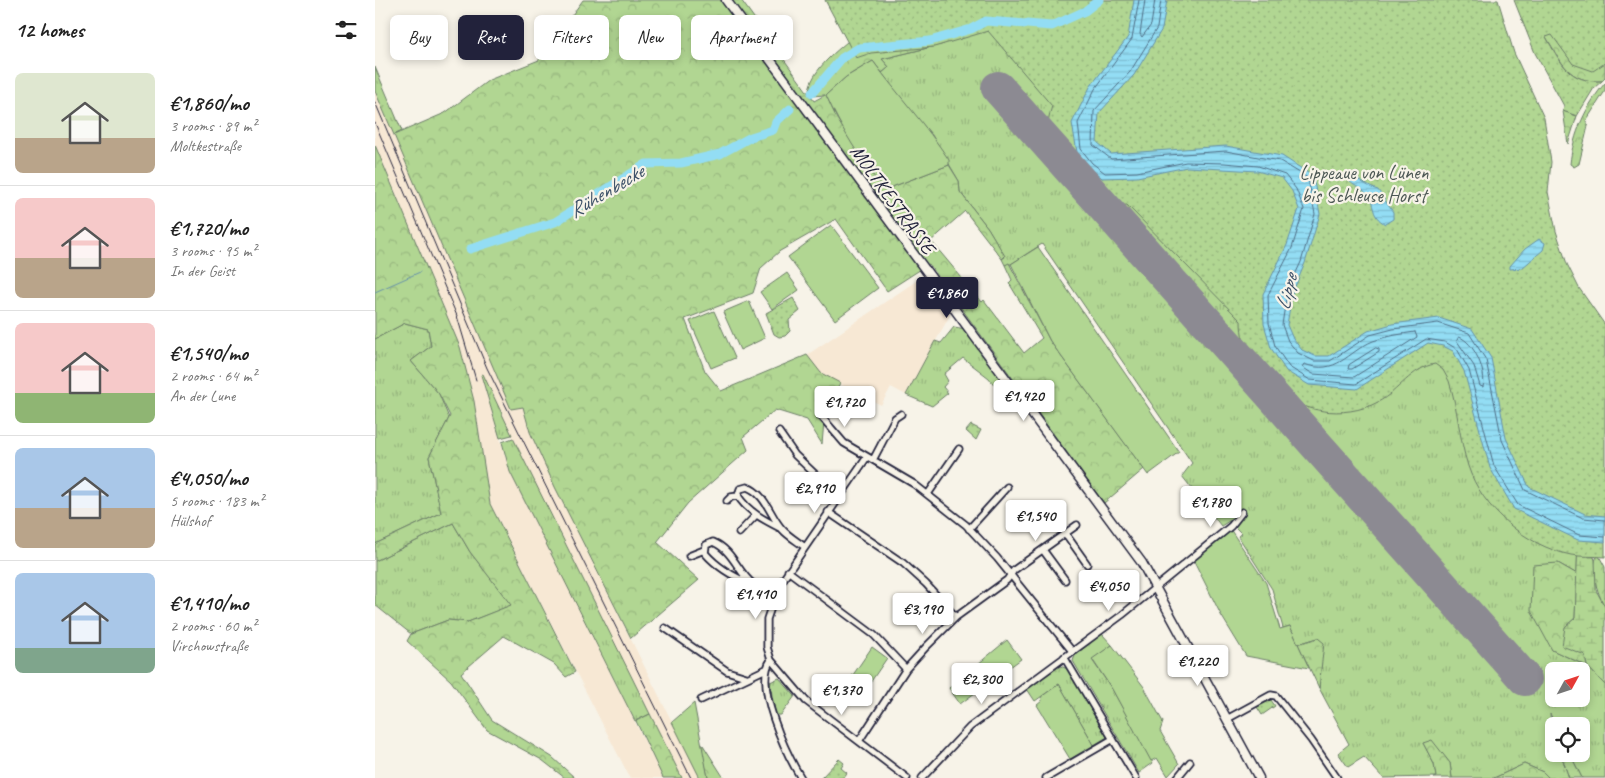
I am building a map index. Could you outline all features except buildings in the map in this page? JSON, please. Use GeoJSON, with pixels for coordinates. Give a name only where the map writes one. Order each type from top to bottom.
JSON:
{"type":"FeatureCollection","features":[{"type":"Feature","properties":{"kind":"street","name":"MOLTKESTRASSE"},"geometry":{"type":"LineString","coordinates":[[726,0],[1142,563],[1259,778]]}},
{"type":"Feature","properties":{"kind":"street"},"geometry":{"type":"LineString","coordinates":[[901,414],[895,418],[870,458],[839,497],[788,571],[773,596],[766,623],[767,647],[771,660],[805,701],[907,778]]}},
{"type":"Feature","properties":{"kind":"street"},"geometry":{"type":"LineString","coordinates":[[821,415],[844,443],[927,494],[969,529],[1010,575],[1072,651]]}},
{"type":"Feature","properties":{"kind":"street"},"geometry":{"type":"LineString","coordinates":[[779,432],[795,455],[839,497]]}},
{"type":"Feature","properties":{"kind":"street"},"geometry":{"type":"LineString","coordinates":[[927,494],[959,449]]}},
{"type":"Feature","properties":{"kind":"street"},"geometry":{"type":"LineString","coordinates":[[738,496],[742,488],[749,488],[768,506],[781,529]]}},
{"type":"Feature","properties":{"kind":"street"},"geometry":{"type":"LineString","coordinates":[[969,529],[1007,488]]}},
{"type":"Feature","properties":{"kind":"street"},"geometry":{"type":"LineString","coordinates":[[727,501],[731,497],[738,496]]}},
{"type":"Feature","properties":{"kind":"street"},"geometry":{"type":"LineString","coordinates":[[738,496],[756,515],[781,529],[805,547]]}},
{"type":"Feature","properties":{"kind":"street"},"geometry":{"type":"LineString","coordinates":[[829,512],[915,573],[956,617]]}},
{"type":"Feature","properties":{"kind":"street"},"geometry":{"type":"LineString","coordinates":[[922,778],[970,727],[1156,587],[1235,522],[1242,512]]}},
{"type":"Feature","properties":{"kind":"street"},"geometry":{"type":"LineString","coordinates":[[739,533],[756,515]]}},
{"type":"Feature","properties":{"kind":"street"},"geometry":{"type":"LineString","coordinates":[[859,741],[906,670],[937,635],[956,617],[1077,525]]}},
{"type":"Feature","properties":{"kind":"street"},"geometry":{"type":"LineString","coordinates":[[1065,533],[1087,564]]}},
{"type":"Feature","properties":{"kind":"street"},"geometry":{"type":"LineString","coordinates":[[689,556],[704,550],[709,542],[721,546],[737,563],[751,584]]}},
{"type":"Feature","properties":{"kind":"street"},"geometry":{"type":"LineString","coordinates":[[704,550],[716,563],[737,579],[773,596]]}},
{"type":"Feature","properties":{"kind":"street"},"geometry":{"type":"LineString","coordinates":[[1043,550],[1065,580]]}},
{"type":"Feature","properties":{"kind":"street"},"geometry":{"type":"LineString","coordinates":[[788,571],[874,635],[906,670]]}},
{"type":"Feature","properties":{"kind":"street"},"geometry":{"type":"LineString","coordinates":[[665,628],[727,671],[746,677]]}},
{"type":"Feature","properties":{"kind":"street"},"geometry":{"type":"LineString","coordinates":[[1064,657],[1136,778]]}},
{"type":"Feature","properties":{"kind":"street"},"geometry":{"type":"LineString","coordinates":[[771,660],[766,669],[771,712],[778,732],[801,778]]}},
{"type":"Feature","properties":{"kind":"street"},"geometry":{"type":"LineString","coordinates":[[701,700],[766,669]]}},
{"type":"Feature","properties":{"kind":"street"},"geometry":{"type":"LineString","coordinates":[[1227,719],[1271,695],[1276,696],[1311,740],[1337,778]]}},
{"type":"Feature","properties":{"kind":"street"},"geometry":{"type":"LineString","coordinates":[[1046,778],[1113,739]]}},
{"type":"Feature","properties":{"kind":"street"},"geometry":{"type":"LineString","coordinates":[[1177,778],[1190,762]]}},
{"type":"Feature","properties":{"kind":"shaded area"},"geometry":{"type":"Polygon","coordinates":[[[375,91],[511,409],[523,407],[530,432],[555,487],[700,778],[682,778],[481,375],[510,472],[663,778],[630,778],[490,504],[474,401],[460,347],[375,145],[375,91]]]}},
{"type":"Feature","properties":{"kind":"shaded area"},"geometry":{"type":"Polygon","coordinates":[[[922,277],[950,315],[906,395],[891,387],[881,405],[826,377],[815,368],[807,355],[922,277]]]}},
{"type":"Feature","properties":{"kind":"green space"},"geometry":{"type":"Polygon","coordinates":[[[583,0],[741,0],[752,15],[691,15],[691,60],[784,60],[814,101],[825,95],[812,96],[809,90],[815,74],[834,53],[854,36],[944,44],[882,59],[889,67],[882,73],[873,61],[846,77],[826,95],[837,119],[884,190],[949,165],[959,181],[960,192],[988,228],[1005,256],[1002,259],[965,211],[931,241],[982,302],[984,300],[1024,353],[1042,338],[1009,283],[1012,280],[1005,265],[1009,263],[1050,341],[1144,469],[1104,503],[929,264],[887,291],[836,219],[780,251],[761,268],[753,293],[685,319],[705,371],[721,391],[807,355],[821,373],[840,383],[825,411],[822,444],[807,420],[775,410],[743,437],[748,450],[688,503],[657,542],[699,580],[631,638],[555,487],[530,432],[523,407],[511,409],[394,135],[445,113],[489,80],[539,60],[609,60],[609,15],[572,15],[583,0]]]}},
{"type":"Feature","properties":{"kind":"green space"},"geometry":{"type":"Polygon","coordinates":[[[825,0],[1134,0],[1428,343],[1578,540],[1577,574],[1558,563],[1552,650],[1578,662],[1545,662],[1545,708],[1590,708],[1590,669],[1605,685],[1605,778],[1582,778],[1574,762],[1590,762],[1590,717],[1552,717],[1550,714],[1550,717],[1545,717],[1545,762],[1564,762],[1569,778],[1549,778],[1543,772],[1524,764],[1494,778],[1452,778],[1450,763],[1423,743],[1434,764],[1436,777],[1383,778],[1364,757],[1348,767],[1338,753],[1349,744],[1319,688],[1323,643],[1318,638],[1298,644],[1290,626],[1283,628],[1272,589],[1238,536],[1242,534],[1229,521],[1221,526],[1182,476],[1192,463],[1042,244],[1011,264],[1005,265],[1002,259],[1005,257],[988,228],[960,192],[959,181],[932,135],[904,104],[882,73],[889,67],[882,59],[944,44],[829,5],[825,0]]]}},
{"type":"Feature","properties":{"kind":"green space","name":"Lippeaue von Lünen bis Schleuse Horst"},"geometry":{"type":"Polygon","coordinates":[[[825,0],[1498,0],[1514,53],[1544,118],[1551,162],[1548,192],[1556,231],[1567,264],[1579,288],[1605,325],[1605,557],[1575,556],[1554,550],[1522,534],[1495,511],[1475,482],[1468,466],[1449,381],[1443,370],[1435,364],[1419,370],[1378,402],[1365,408],[1351,411],[1322,411],[1295,402],[1283,395],[1265,378],[1254,364],[1243,340],[1241,321],[1127,205],[1107,206],[1092,203],[1076,193],[1066,183],[1053,160],[1049,147],[1048,133],[1052,106],[988,31],[934,47],[871,53],[856,58],[825,0]]]}},
{"type":"Feature","properties":{"kind":"green space"},"geometry":{"type":"Polygon","coordinates":[[[1514,0],[1605,0],[1605,63],[1593,71],[1573,64],[1552,35],[1546,37],[1567,70],[1581,79],[1602,81],[1594,88],[1577,116],[1563,111],[1564,106],[1535,53],[1514,0]]]}},
{"type":"Feature","properties":{"kind":"green space"},"geometry":{"type":"Polygon","coordinates":[[[1605,0],[1605,78],[1602,81],[1590,81],[1574,75],[1567,69],[1546,37],[1605,0]]]}},
{"type":"Feature","properties":{"kind":"green space"},"geometry":{"type":"Polygon","coordinates":[[[873,61],[949,160],[949,165],[884,190],[852,144],[826,95],[846,77],[873,61]]]}},
{"type":"Feature","properties":{"kind":"green space"},"geometry":{"type":"Polygon","coordinates":[[[375,67],[402,131],[394,135],[375,91],[375,67]]]}},
{"type":"Feature","properties":{"kind":"green space"},"geometry":{"type":"Polygon","coordinates":[[[1605,83],[1605,91],[1586,121],[1588,126],[1579,164],[1574,167],[1570,164],[1577,131],[1586,111],[1605,83]]]}},
{"type":"Feature","properties":{"kind":"green space"},"geometry":{"type":"Polygon","coordinates":[[[1563,111],[1577,116],[1568,144],[1563,111]]]}},
{"type":"Feature","properties":{"kind":"green space"},"geometry":{"type":"Polygon","coordinates":[[[375,145],[460,347],[474,401],[490,504],[575,672],[566,677],[554,664],[504,636],[461,673],[492,720],[552,757],[575,778],[565,778],[542,760],[487,730],[451,681],[407,641],[411,634],[448,620],[468,622],[511,605],[470,552],[453,523],[375,561],[375,544],[441,513],[429,457],[450,416],[439,394],[411,361],[431,346],[428,329],[405,323],[375,339],[375,145]]]}},
{"type":"Feature","properties":{"kind":"green space"},"geometry":{"type":"Polygon","coordinates":[[[831,225],[878,288],[835,320],[788,257],[831,225]]]}},
{"type":"Feature","properties":{"kind":"green space"},"geometry":{"type":"Polygon","coordinates":[[[1038,247],[1179,452],[1148,475],[1050,341],[1011,264],[1038,247]]]}},
{"type":"Feature","properties":{"kind":"green space"},"geometry":{"type":"Polygon","coordinates":[[[787,273],[799,290],[772,309],[760,292],[787,273]]]}},
{"type":"Feature","properties":{"kind":"green space"},"geometry":{"type":"Polygon","coordinates":[[[793,298],[800,311],[789,320],[790,331],[785,336],[779,337],[774,334],[766,313],[793,298]]]}},
{"type":"Feature","properties":{"kind":"green space"},"geometry":{"type":"Polygon","coordinates":[[[749,301],[765,338],[740,350],[723,312],[749,301]]]}},
{"type":"Feature","properties":{"kind":"green space"},"geometry":{"type":"Polygon","coordinates":[[[714,311],[735,358],[711,368],[690,321],[714,311]]]}},
{"type":"Feature","properties":{"kind":"green space"},"geometry":{"type":"Polygon","coordinates":[[[405,323],[428,329],[431,346],[411,361],[439,394],[449,418],[429,457],[441,513],[375,544],[375,339],[405,323]]]}},
{"type":"Feature","properties":{"kind":"green space"},"geometry":{"type":"Polygon","coordinates":[[[954,327],[966,329],[1008,389],[1002,395],[989,378],[963,358],[944,374],[948,381],[943,387],[948,393],[932,406],[906,395],[935,341],[941,343],[954,327]]]}},
{"type":"Feature","properties":{"kind":"green space"},"geometry":{"type":"Polygon","coordinates":[[[483,374],[512,435],[500,438],[481,375],[483,374]]]}},
{"type":"Feature","properties":{"kind":"green space"},"geometry":{"type":"Polygon","coordinates":[[[971,425],[981,430],[976,440],[966,431],[971,425]]]}},
{"type":"Feature","properties":{"kind":"green space"},"geometry":{"type":"Polygon","coordinates":[[[513,438],[650,714],[635,721],[510,472],[502,442],[513,438]]]}},
{"type":"Feature","properties":{"kind":"green space"},"geometry":{"type":"Polygon","coordinates":[[[453,523],[470,552],[512,605],[468,622],[448,620],[411,634],[375,605],[375,561],[453,523]]]}},
{"type":"Feature","properties":{"kind":"green space"},"geometry":{"type":"Polygon","coordinates":[[[1230,529],[1266,583],[1280,629],[1290,626],[1309,668],[1246,656],[1221,615],[1193,559],[1230,529]]]}},
{"type":"Feature","properties":{"kind":"green space"},"geometry":{"type":"Polygon","coordinates":[[[1578,540],[1589,542],[1595,560],[1596,590],[1605,607],[1605,685],[1590,669],[1590,662],[1586,662],[1585,655],[1562,646],[1565,627],[1575,618],[1578,540]]]}},
{"type":"Feature","properties":{"kind":"green space"},"geometry":{"type":"Polygon","coordinates":[[[1598,554],[1605,567],[1605,607],[1599,595],[1594,574],[1595,560],[1598,554]]]}},
{"type":"Feature","properties":{"kind":"green space"},"geometry":{"type":"Polygon","coordinates":[[[1558,563],[1577,574],[1575,618],[1565,627],[1586,655],[1587,662],[1578,662],[1552,650],[1531,611],[1533,565],[1558,563]]]}},
{"type":"Feature","properties":{"kind":"green space"},"geometry":{"type":"Polygon","coordinates":[[[1102,634],[1112,645],[1092,660],[1112,689],[1153,763],[1139,773],[1073,661],[1075,655],[1102,634]]]}},
{"type":"Feature","properties":{"kind":"green space"},"geometry":{"type":"Polygon","coordinates":[[[1318,638],[1324,643],[1319,688],[1298,644],[1318,638]]]}},
{"type":"Feature","properties":{"kind":"green space"},"geometry":{"type":"Polygon","coordinates":[[[1007,640],[1021,659],[960,704],[949,688],[1007,640]]]}},
{"type":"Feature","properties":{"kind":"green space"},"geometry":{"type":"Polygon","coordinates":[[[1112,645],[1144,687],[1163,722],[1160,731],[1179,764],[1168,776],[1157,758],[1151,761],[1112,689],[1092,659],[1112,645]]]}},
{"type":"Feature","properties":{"kind":"green space"},"geometry":{"type":"Polygon","coordinates":[[[872,647],[887,658],[857,702],[842,691],[872,647]]]}},
{"type":"Feature","properties":{"kind":"green space"},"geometry":{"type":"Polygon","coordinates":[[[1060,666],[1068,669],[1107,737],[1094,745],[1059,684],[1035,701],[1027,689],[1060,666]]]}},
{"type":"Feature","properties":{"kind":"green space"},"geometry":{"type":"Polygon","coordinates":[[[779,678],[795,696],[781,715],[775,715],[770,682],[779,678]]]}},
{"type":"Feature","properties":{"kind":"green space"},"geometry":{"type":"Polygon","coordinates":[[[1059,684],[1094,745],[1070,759],[1037,705],[1042,701],[1041,697],[1059,684]]]}},
{"type":"Feature","properties":{"kind":"green space"},"geometry":{"type":"Polygon","coordinates":[[[1271,700],[1275,706],[1262,715],[1257,707],[1271,700]]]}},
{"type":"Feature","properties":{"kind":"green space"},"geometry":{"type":"Polygon","coordinates":[[[694,703],[708,778],[700,778],[672,722],[694,703]]]}},
{"type":"Feature","properties":{"kind":"green space"},"geometry":{"type":"Polygon","coordinates":[[[650,714],[682,778],[663,778],[636,721],[650,714]]]}},
{"type":"Feature","properties":{"kind":"green space"},"geometry":{"type":"Polygon","coordinates":[[[1432,740],[1450,763],[1452,778],[1434,778],[1436,777],[1434,764],[1423,743],[1432,740]]]}},
{"type":"Feature","properties":{"kind":"green space"},"geometry":{"type":"Polygon","coordinates":[[[701,745],[703,745],[724,778],[708,778],[701,745]]]}},
{"type":"Feature","properties":{"kind":"green space"},"geometry":{"type":"Polygon","coordinates":[[[839,759],[844,763],[841,768],[847,773],[843,778],[821,778],[839,759]]]}},
{"type":"Feature","properties":{"kind":"green space"},"geometry":{"type":"Polygon","coordinates":[[[1564,762],[1574,762],[1582,778],[1569,778],[1564,762]]]}},
{"type":"Feature","properties":{"kind":"green space"},"geometry":{"type":"Polygon","coordinates":[[[1524,764],[1543,772],[1549,778],[1494,778],[1524,764]]]}},
{"type":"Feature","properties":{"kind":"water","name":"Lippe"},"geometry":{"type":"Polygon","coordinates":[[[1134,0],[1167,0],[1162,29],[1134,75],[1099,113],[1097,142],[1111,154],[1226,146],[1282,156],[1313,176],[1320,214],[1305,263],[1292,294],[1287,325],[1293,339],[1302,350],[1315,356],[1329,356],[1368,331],[1392,324],[1439,318],[1472,329],[1491,358],[1506,438],[1529,487],[1585,514],[1605,516],[1605,542],[1578,540],[1514,509],[1490,468],[1464,371],[1453,351],[1443,346],[1428,343],[1357,389],[1309,385],[1286,371],[1271,348],[1264,324],[1263,294],[1287,245],[1299,209],[1292,191],[1282,178],[1257,171],[1187,167],[1137,177],[1102,178],[1089,167],[1077,152],[1072,123],[1090,87],[1128,37],[1134,0]]]}},
{"type":"Feature","properties":{"kind":"water"},"geometry":{"type":"Polygon","coordinates":[[[1355,178],[1378,190],[1393,212],[1393,219],[1385,224],[1380,221],[1366,194],[1349,181],[1355,178]]]}},
{"type":"Feature","properties":{"kind":"water"},"geometry":{"type":"Polygon","coordinates":[[[1539,239],[1545,243],[1543,250],[1522,268],[1510,269],[1510,266],[1525,249],[1539,239]]]}},
{"type":"Feature","properties":{"kind":"waterway","name":"Rühenbecke"},"geometry":{"type":"LineString","coordinates":[[812,93],[842,58],[859,48],[930,41],[971,29],[986,21],[1052,26],[1085,11],[1099,0]]}},
{"type":"Feature","properties":{"kind":"waterway","name":"Rühenbecke"},"geometry":{"type":"LineString","coordinates":[[470,249],[555,222],[646,164],[681,163],[720,154],[751,137],[773,130],[776,122],[790,109]]}},
{"type":"Feature","properties":{"kind":"waterway"},"geometry":{"type":"LineString","coordinates":[[375,292],[420,272]]}},
{"type":"Feature","properties":{"kind":"runway"},"geometry":{"type":"LineString","coordinates":[[998,88],[1525,679]]}},
{"type":"Feature","properties":{"kind":"railway"},"geometry":{"type":"LineString","coordinates":[[375,102],[487,368],[691,778]]}},
{"type":"Feature","properties":{"kind":"railway"},"geometry":{"type":"LineString","coordinates":[[375,123],[457,316],[476,380]]}}]}
